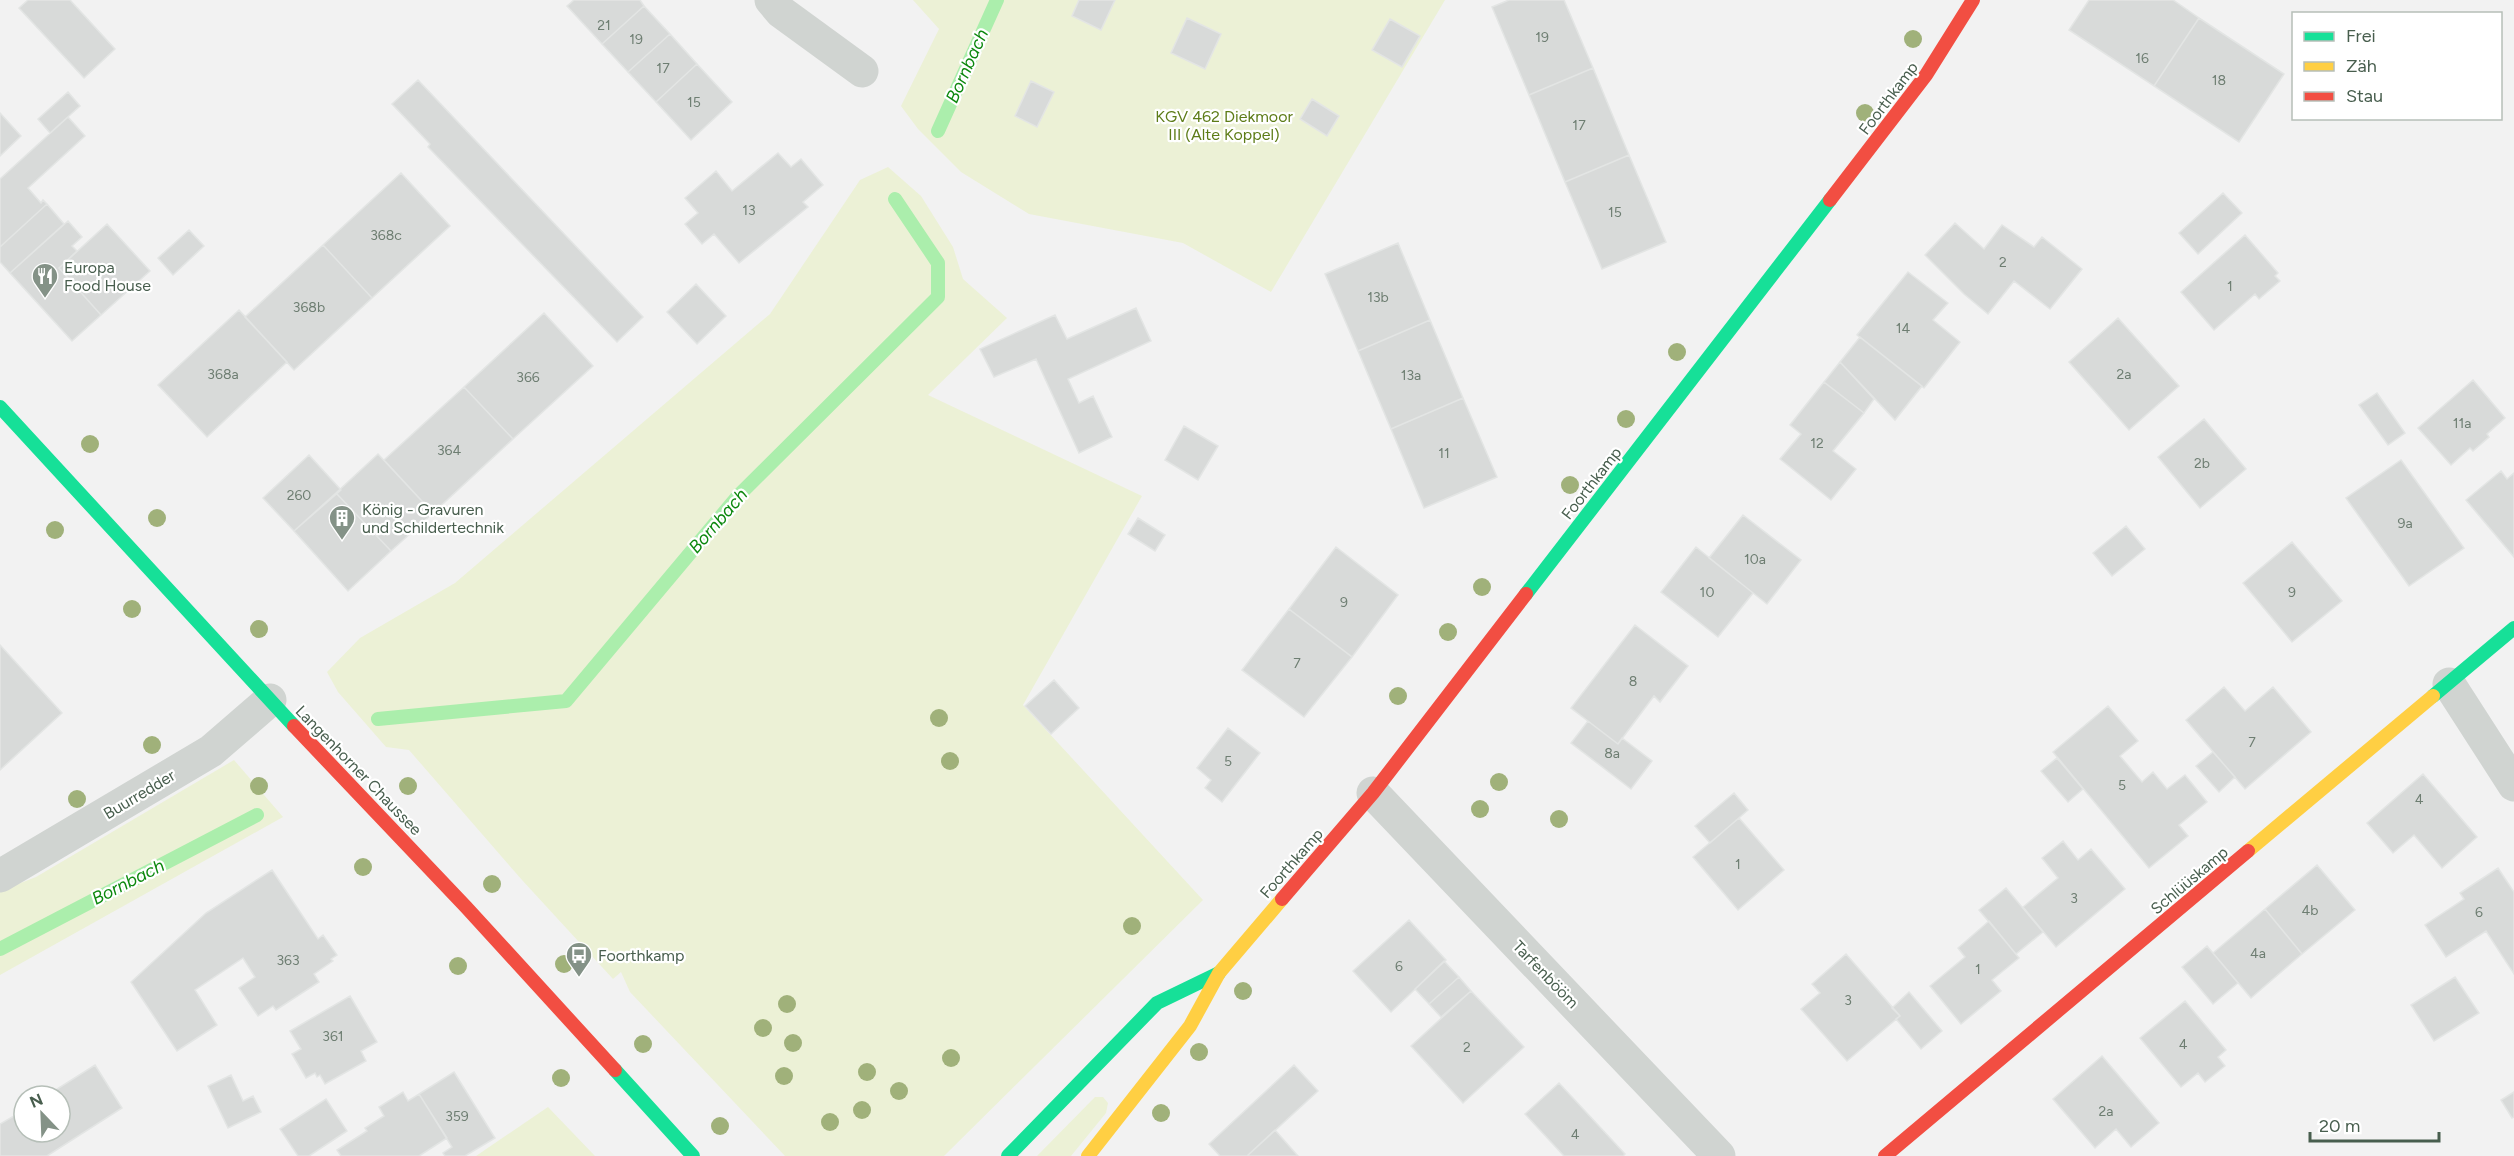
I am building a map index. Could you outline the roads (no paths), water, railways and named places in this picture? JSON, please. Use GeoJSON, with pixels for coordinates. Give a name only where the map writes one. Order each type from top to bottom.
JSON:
{"type":"FeatureCollection","features":[{"type":"Feature","properties":{"kind":"street"},"geometry":{"type":"LineString","coordinates":[[771,0],[781,12],[862,71]]}},
{"type":"Feature","properties":{"kind":"street","name":"Foorthkamp"},"geometry":{"type":"LineString","coordinates":[[1088,1156],[1190,1026],[1219,973],[1373,793],[1926,75],[1973,0]]}},
{"type":"Feature","properties":{"kind":"street","name":"Langenhorner Chaussee"},"geometry":{"type":"LineString","coordinates":[[0,407],[270,700],[466,907],[693,1156]]}},
{"type":"Feature","properties":{"kind":"street","name":"Schlüüskamp"},"geometry":{"type":"LineString","coordinates":[[1885,1156],[2514,628]]}},
{"type":"Feature","properties":{"kind":"street"},"geometry":{"type":"LineString","coordinates":[[2448,684],[2514,785]]}},
{"type":"Feature","properties":{"kind":"street","name":"Buurredder"},"geometry":{"type":"LineString","coordinates":[[0,876],[211,751],[270,700]]}},
{"type":"Feature","properties":{"kind":"street","name":"Tarfenbööm"},"geometry":{"type":"LineString","coordinates":[[1373,793],[1719,1156]]}},
{"type":"Feature","properties":{"kind":"street","name":"Foorthkamp"},"geometry":{"type":"LineString","coordinates":[[1008,1156],[1157,1003],[1219,973]]}},
{"type":"Feature","properties":{"kind":"waterway","name":"Bornbach"},"geometry":{"type":"LineString","coordinates":[[938,131],[997,0]]}},
{"type":"Feature","properties":{"kind":"waterway","name":"Bornbach"},"geometry":{"type":"LineString","coordinates":[[378,719],[566,701],[738,496],[938,297],[938,263],[895,199]]}},
{"type":"Feature","properties":{"kind":"waterway","name":"Bornbach"},"geometry":{"type":"LineString","coordinates":[[0,949],[257,815]]}},
{"type":"Feature","properties":{"kind":"place","name":"Europa Food House"},"geometry":{"type":"Point","coordinates":[45,299]}},
{"type":"Feature","properties":{"kind":"place","name":"König - Gravuren und Schildertechnik"},"geometry":{"type":"Point","coordinates":[342,541]}},
{"type":"Feature","properties":{"kind":"place","name":"Foorthkamp"},"geometry":{"type":"Point","coordinates":[579,978]}},
{"type":"Feature","properties":{"kind":"park label","name":"KGV 462 Diekmoor III (Alte Koppel)"},"geometry":{"type":"Point","coordinates":[1224,125]}}]}
